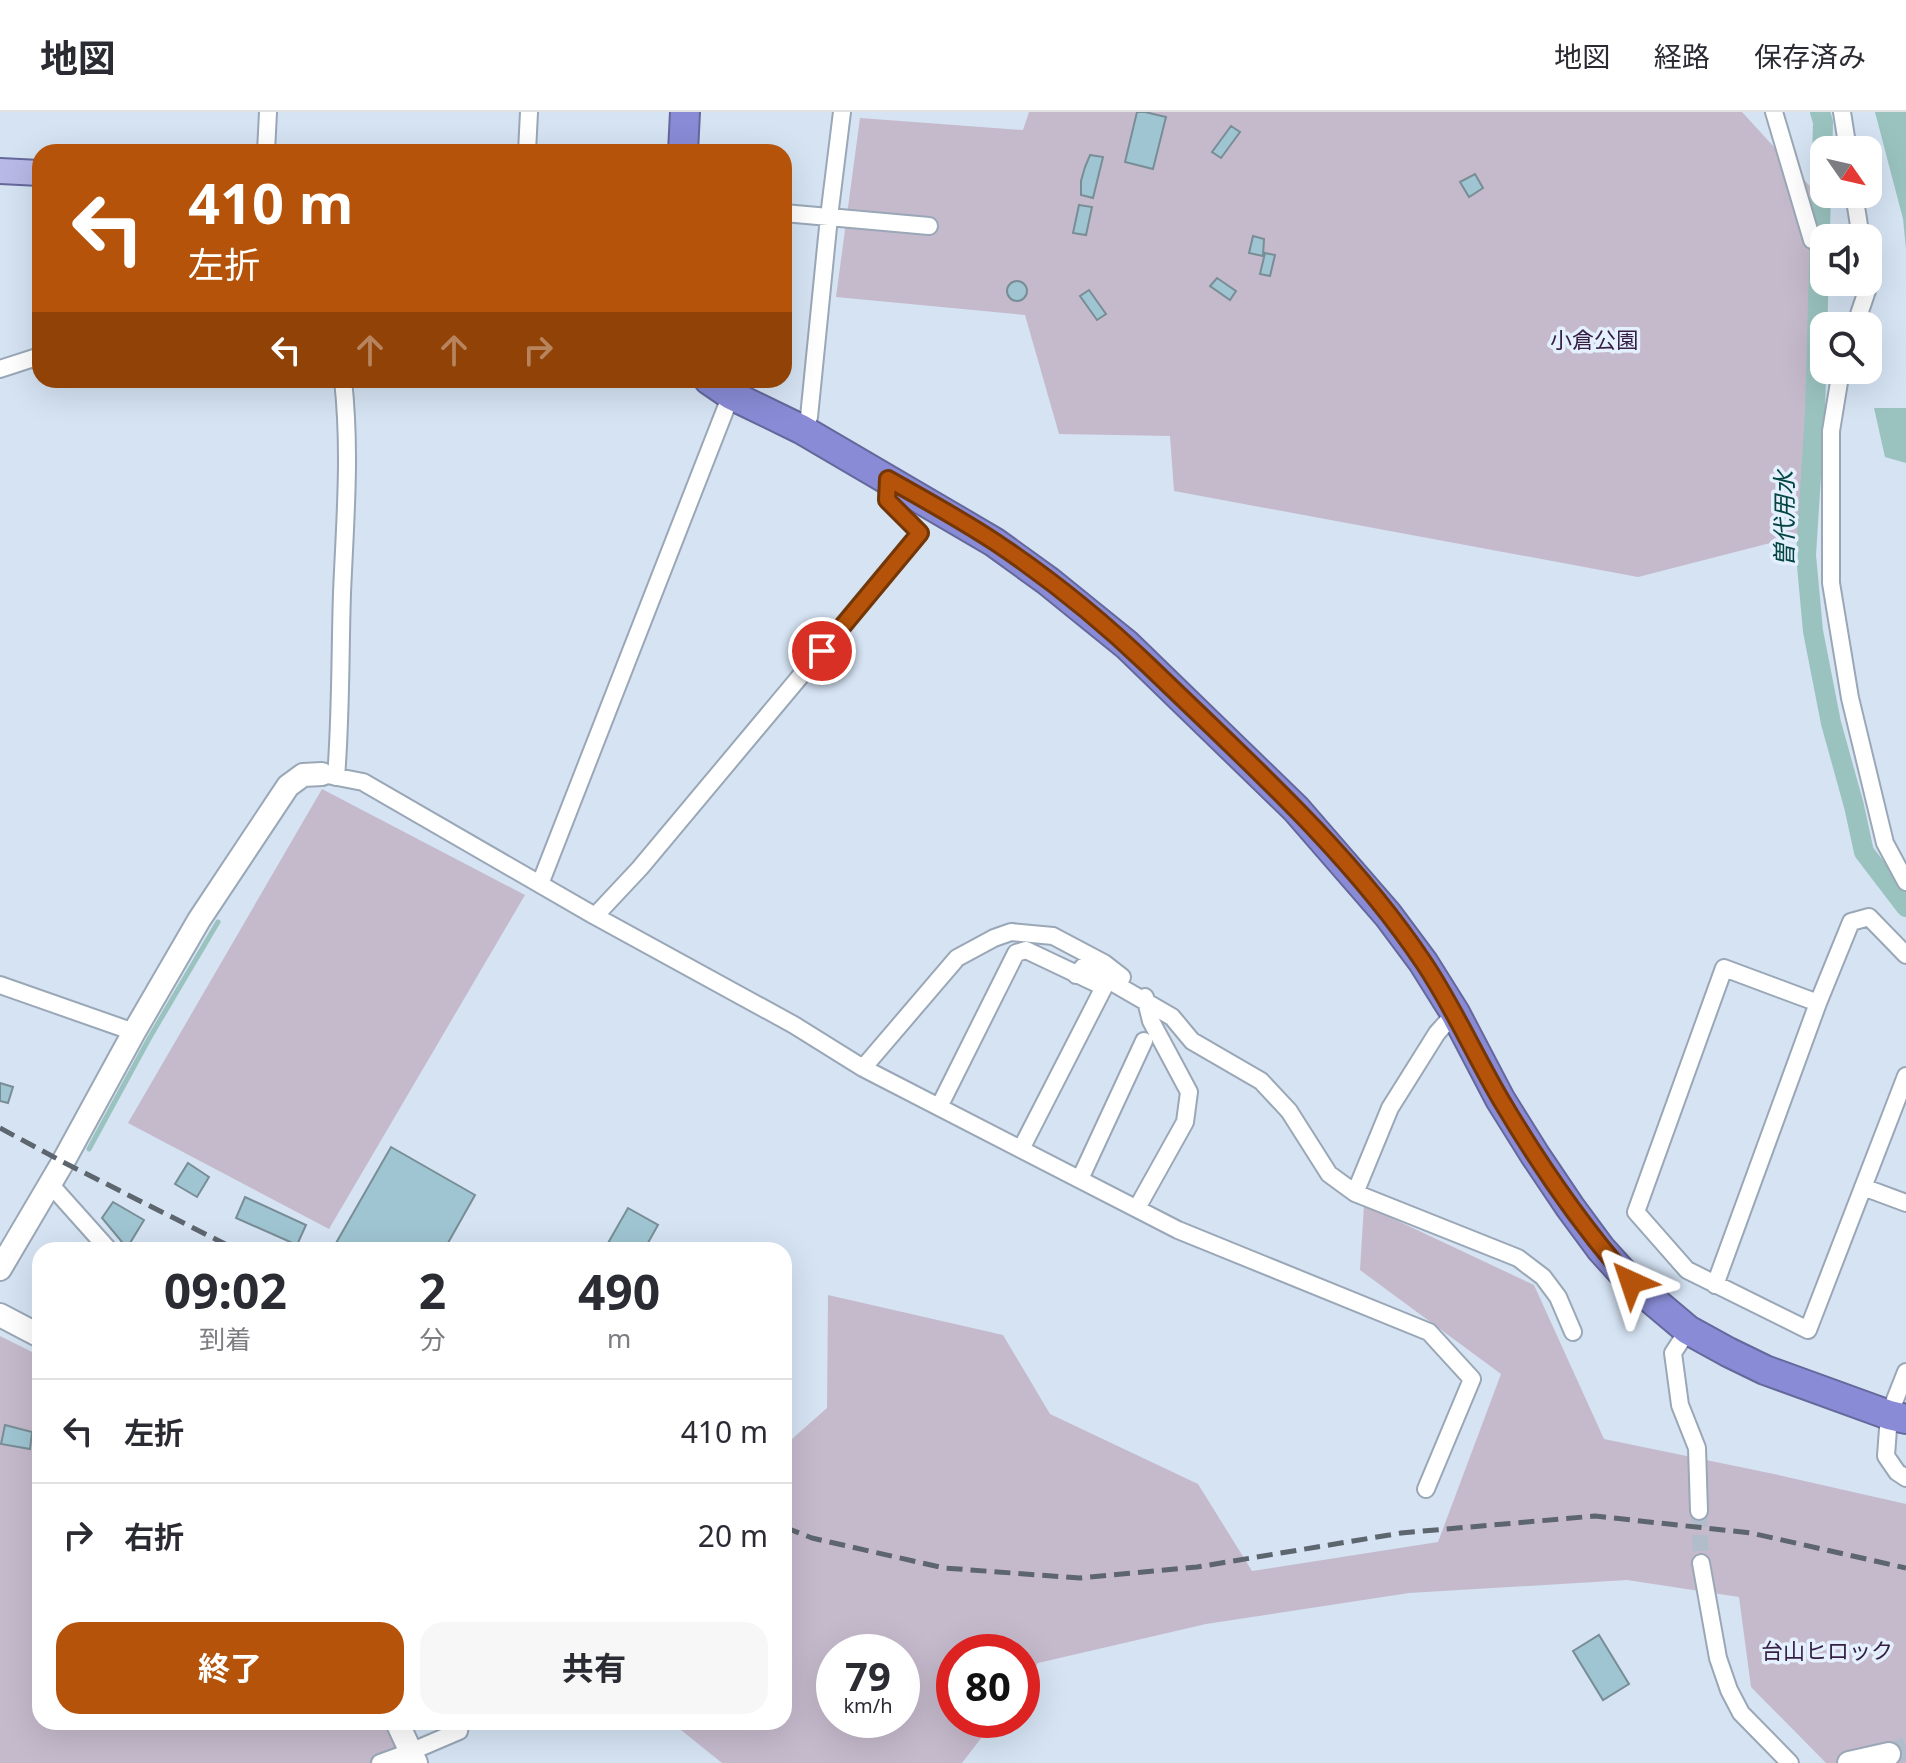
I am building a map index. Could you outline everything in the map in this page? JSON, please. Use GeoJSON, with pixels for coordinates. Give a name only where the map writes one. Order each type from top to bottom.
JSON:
{"type":"FeatureCollection","features":[{"type":"Feature","properties":{"kind":"highway"},"geometry":{"type":"LineString","coordinates":[[683,144],[685,112]]}},
{"type":"Feature","properties":{"kind":"highway"},"geometry":{"type":"LineString","coordinates":[[720,388],[801,429],[994,542],[1127,645],[1296,809],[1388,915],[1455,1013],[1500,1099],[1570,1207],[1601,1249],[1631,1282],[1688,1330],[1765,1370],[1898,1417]]}},
{"type":"Feature","properties":{"kind":"main road"},"geometry":{"type":"LineString","coordinates":[[0,171],[32,173]]}},
{"type":"Feature","properties":{"kind":"street"},"geometry":{"type":"LineString","coordinates":[[266,144],[268,112]]}},
{"type":"Feature","properties":{"kind":"street"},"geometry":{"type":"LineString","coordinates":[[527,144],[529,112]]}},
{"type":"Feature","properties":{"kind":"street"},"geometry":{"type":"LineString","coordinates":[[801,429],[809,417],[842,112]]}},
{"type":"Feature","properties":{"kind":"street"},"geometry":{"type":"LineString","coordinates":[[1774,112],[1810,233]]}},
{"type":"Feature","properties":{"kind":"street"},"geometry":{"type":"LineString","coordinates":[[1842,112],[1846,136]]}},
{"type":"Feature","properties":{"kind":"street"},"geometry":{"type":"LineString","coordinates":[[792,214],[929,226]]}},
{"type":"Feature","properties":{"kind":"street"},"geometry":{"type":"LineString","coordinates":[[0,369],[32,359]]}},
{"type":"Feature","properties":{"kind":"street"},"geometry":{"type":"LineString","coordinates":[[1839,384],[1831,431],[1831,583],[1850,698],[1881,828],[1885,843],[1906,882]]}},
{"type":"Feature","properties":{"kind":"street"},"geometry":{"type":"LineString","coordinates":[[329,775],[340,739],[348,456],[344,388]]}},
{"type":"Feature","properties":{"kind":"street"},"geometry":{"type":"LineString","coordinates":[[540,884],[720,388]]}},
{"type":"Feature","properties":{"kind":"street"},"geometry":{"type":"LineString","coordinates":[[595,916],[640,868],[920,533],[887,500],[888,479]]}},
{"type":"Feature","properties":{"kind":"street"},"geometry":{"type":"LineString","coordinates":[[0,1269],[199,920],[288,786],[303,775],[329,775],[363,782],[595,916],[794,1025],[863,1068],[1178,1230],[1429,1332],[1472,1379],[1426,1489]]}},
{"type":"Feature","properties":{"kind":"street"},"geometry":{"type":"LineString","coordinates":[[1715,1285],[1818,1003],[1851,922],[1869,917],[1906,955]]}},
{"type":"Feature","properties":{"kind":"street"},"geometry":{"type":"LineString","coordinates":[[863,1068],[957,958],[1011,932],[1053,936],[1104,963],[1143,993],[1151,1021],[1189,1092],[1185,1122],[1137,1208]]}},
{"type":"Feature","properties":{"kind":"street"},"geometry":{"type":"LineString","coordinates":[[939,1107],[1016,953],[1026,950],[1104,987],[1021,1149]]}},
{"type":"Feature","properties":{"kind":"street"},"geometry":{"type":"LineString","coordinates":[[1076,975],[1084,966],[1172,1017],[1192,1041],[1261,1081],[1289,1111],[1329,1174],[1355,1193],[1518,1258],[1551,1287],[1573,1332]]}},
{"type":"Feature","properties":{"kind":"street"},"geometry":{"type":"LineString","coordinates":[[1818,1003],[1724,968],[1636,1212],[1687,1270],[1808,1330],[1906,1076]]}},
{"type":"Feature","properties":{"kind":"street"},"geometry":{"type":"LineString","coordinates":[[0,985],[134,1032]]}},
{"type":"Feature","properties":{"kind":"street"},"geometry":{"type":"LineString","coordinates":[[1355,1193],[1390,1108],[1437,1033],[1455,1013]]}},
{"type":"Feature","properties":{"kind":"street"},"geometry":{"type":"LineString","coordinates":[[1080,1179],[1144,1041]]}},
{"type":"Feature","properties":{"kind":"street"},"geometry":{"type":"LineString","coordinates":[[50,1184],[102,1242]]}},
{"type":"Feature","properties":{"kind":"street"},"geometry":{"type":"LineString","coordinates":[[1863,1187],[1906,1203]]}},
{"type":"Feature","properties":{"kind":"street"},"geometry":{"type":"LineString","coordinates":[[0,1236],[34,1212]]}},
{"type":"Feature","properties":{"kind":"street"},"geometry":{"type":"LineString","coordinates":[[0,1315],[32,1332]]}},
{"type":"Feature","properties":{"kind":"street"},"geometry":{"type":"LineString","coordinates":[[1688,1330],[1673,1353],[1680,1405],[1697,1448],[1699,1511]]}},
{"type":"Feature","properties":{"kind":"street"},"geometry":{"type":"LineString","coordinates":[[1906,1372],[1898,1417],[1886,1456],[1897,1472],[1906,1478]]}},
{"type":"Feature","properties":{"kind":"street"},"geometry":{"type":"LineString","coordinates":[[1701,1563],[1718,1658],[1729,1690],[1741,1713],[1790,1763]]}},
{"type":"Feature","properties":{"kind":"street"},"geometry":{"type":"LineString","coordinates":[[401,1730],[413,1758]]}},
{"type":"Feature","properties":{"kind":"street"},"geometry":{"type":"LineString","coordinates":[[380,1763],[413,1758],[459,1730]]}},
{"type":"Feature","properties":{"kind":"street"},"geometry":{"type":"LineString","coordinates":[[1849,1763],[1889,1754]]}},
{"type":"Feature","properties":{"kind":"green space","name":"小倉公園"},"geometry":{"type":"Polygon","coordinates":[[[1029,112],[1742,112],[1810,186],[1810,208],[1829,208],[1828,224],[1810,224],[1810,296],[1824,296],[1824,312],[1810,312],[1810,384],[1820,384],[1813,532],[1638,577],[1174,491],[1170,436],[1059,434],[1025,315],[836,297],[860,118],[1023,130],[1029,112]]]}},
{"type":"Feature","properties":{"kind":"green space"},"geometry":{"type":"Polygon","coordinates":[[[322,789],[525,895],[329,1229],[128,1123],[322,789]]]}},
{"type":"Feature","properties":{"kind":"green space","name":"台山ヒロック"},"geometry":{"type":"Polygon","coordinates":[[[1364,1205],[1534,1285],[1604,1439],[1906,1504],[1906,1763],[1826,1763],[1751,1687],[1739,1597],[1627,1580],[1409,1593],[1206,1624],[1040,1663],[1040,1634],[936,1634],[936,1738],[981,1738],[962,1763],[722,1763],[681,1730],[792,1730],[792,1439],[827,1408],[828,1295],[1003,1335],[1050,1414],[1198,1484],[1252,1571],[1438,1542],[1501,1374],[1360,1270],[1364,1205]]]}},
{"type":"Feature","properties":{"kind":"green space"},"geometry":{"type":"Polygon","coordinates":[[[0,1336],[32,1352],[32,1730],[399,1730],[415,1763],[0,1763],[0,1336]]]}},
{"type":"Feature","properties":{"kind":"shaded area"},"geometry":{"type":"Polygon","coordinates":[[[1875,112],[1906,112],[1906,249],[1903,219],[1875,112]]]}},
{"type":"Feature","properties":{"kind":"shaded area"},"geometry":{"type":"Polygon","coordinates":[[[1874,408],[1906,408],[1906,463],[1885,457],[1874,408]]]}},
{"type":"Feature","properties":{"kind":"building"},"geometry":{"type":"Polygon","coordinates":[[[1137,112],[1166,117],[1153,169],[1125,162],[1137,112]]]}},
{"type":"Feature","properties":{"kind":"building"},"geometry":{"type":"Polygon","coordinates":[[[1231,126],[1240,132],[1221,158],[1212,152],[1231,126]]]}},
{"type":"Feature","properties":{"kind":"building"},"geometry":{"type":"Polygon","coordinates":[[[1090,155],[1103,157],[1093,198],[1081,195],[1081,181],[1090,155]]]}},
{"type":"Feature","properties":{"kind":"building"},"geometry":{"type":"Polygon","coordinates":[[[1475,174],[1483,188],[1469,197],[1460,182],[1475,174]]]}},
{"type":"Feature","properties":{"kind":"building"},"geometry":{"type":"Polygon","coordinates":[[[1079,205],[1092,207],[1086,235],[1073,233],[1079,205]]]}},
{"type":"Feature","properties":{"kind":"building"},"geometry":{"type":"Polygon","coordinates":[[[1253,236],[1264,239],[1263,256],[1249,253],[1253,236]]]}},
{"type":"Feature","properties":{"kind":"building"},"geometry":{"type":"Polygon","coordinates":[[[1265,253],[1275,255],[1270,276],[1260,274],[1265,253]]]}},
{"type":"Feature","properties":{"kind":"building"},"geometry":{"type":"Polygon","coordinates":[[[1217,278],[1236,291],[1230,300],[1210,286],[1217,278]]]}},
{"type":"Feature","properties":{"kind":"building"},"geometry":{"type":"Polygon","coordinates":[[[1017,281],[1024,284],[1027,291],[1024,298],[1017,301],[1010,298],[1007,291],[1010,284],[1017,281]]]}},
{"type":"Feature","properties":{"kind":"building"},"geometry":{"type":"Polygon","coordinates":[[[1089,290],[1106,314],[1097,320],[1080,296],[1089,290]]]}},
{"type":"Feature","properties":{"kind":"building"},"geometry":{"type":"Polygon","coordinates":[[[0,1083],[13,1087],[8,1103],[0,1101],[0,1083]]]}},
{"type":"Feature","properties":{"kind":"building"},"geometry":{"type":"Polygon","coordinates":[[[391,1147],[475,1195],[449,1242],[337,1242],[391,1147]]]}},
{"type":"Feature","properties":{"kind":"building"},"geometry":{"type":"Polygon","coordinates":[[[188,1163],[209,1177],[197,1197],[175,1184],[188,1163]]]}},
{"type":"Feature","properties":{"kind":"building"},"geometry":{"type":"Polygon","coordinates":[[[245,1197],[306,1225],[298,1242],[290,1242],[236,1218],[245,1197]]]}},
{"type":"Feature","properties":{"kind":"building"},"geometry":{"type":"Polygon","coordinates":[[[113,1202],[144,1220],[131,1242],[122,1242],[102,1218],[113,1202]]]}},
{"type":"Feature","properties":{"kind":"building"},"geometry":{"type":"Polygon","coordinates":[[[628,1208],[658,1225],[648,1242],[609,1242],[628,1208]]]}},
{"type":"Feature","properties":{"kind":"building"},"geometry":{"type":"Polygon","coordinates":[[[5,1425],[32,1432],[30,1449],[1,1444],[5,1425]]]}},
{"type":"Feature","properties":{"kind":"building"},"geometry":{"type":"Polygon","coordinates":[[[1599,1635],[1629,1684],[1603,1700],[1573,1651],[1599,1635]]]}},
{"type":"Feature","properties":{"kind":"waterway","name":"曽代用水"},"geometry":{"type":"LineString","coordinates":[[1820,112],[1823,122],[1815,412],[1806,555],[1813,631],[1831,723],[1864,852],[1906,907]]}},
{"type":"Feature","properties":{"kind":"waterway"},"geometry":{"type":"LineString","coordinates":[[89,1149],[218,922]]}},
{"type":"Feature","properties":{"kind":"tunnel"},"geometry":{"type":"LineString","coordinates":[[1699,1511],[1701,1563]]}},
{"type":"Feature","properties":{"kind":"tunnel"},"geometry":{"type":"LineString","coordinates":[[1889,1754],[1906,1748]]}},
{"type":"Feature","properties":{"kind":"railway"},"geometry":{"type":"LineString","coordinates":[[0,1128],[221,1242]]}},
{"type":"Feature","properties":{"kind":"railway"},"geometry":{"type":"LineString","coordinates":[[792,1530],[812,1538],[944,1568],[1080,1578],[1197,1567],[1401,1533],[1595,1516],[1751,1533],[1906,1568]]}},
{"type":"Feature","properties":{"kind":"route"},"geometry":{"type":"LineString","coordinates":[[822,651],[920,533],[887,500],[888,479],[994,542],[1048,581],[1149,666],[1296,809],[1370,892],[1423,962],[1455,1013],[1500,1099],[1535,1155],[1601,1249],[1631,1282]]}}]}
